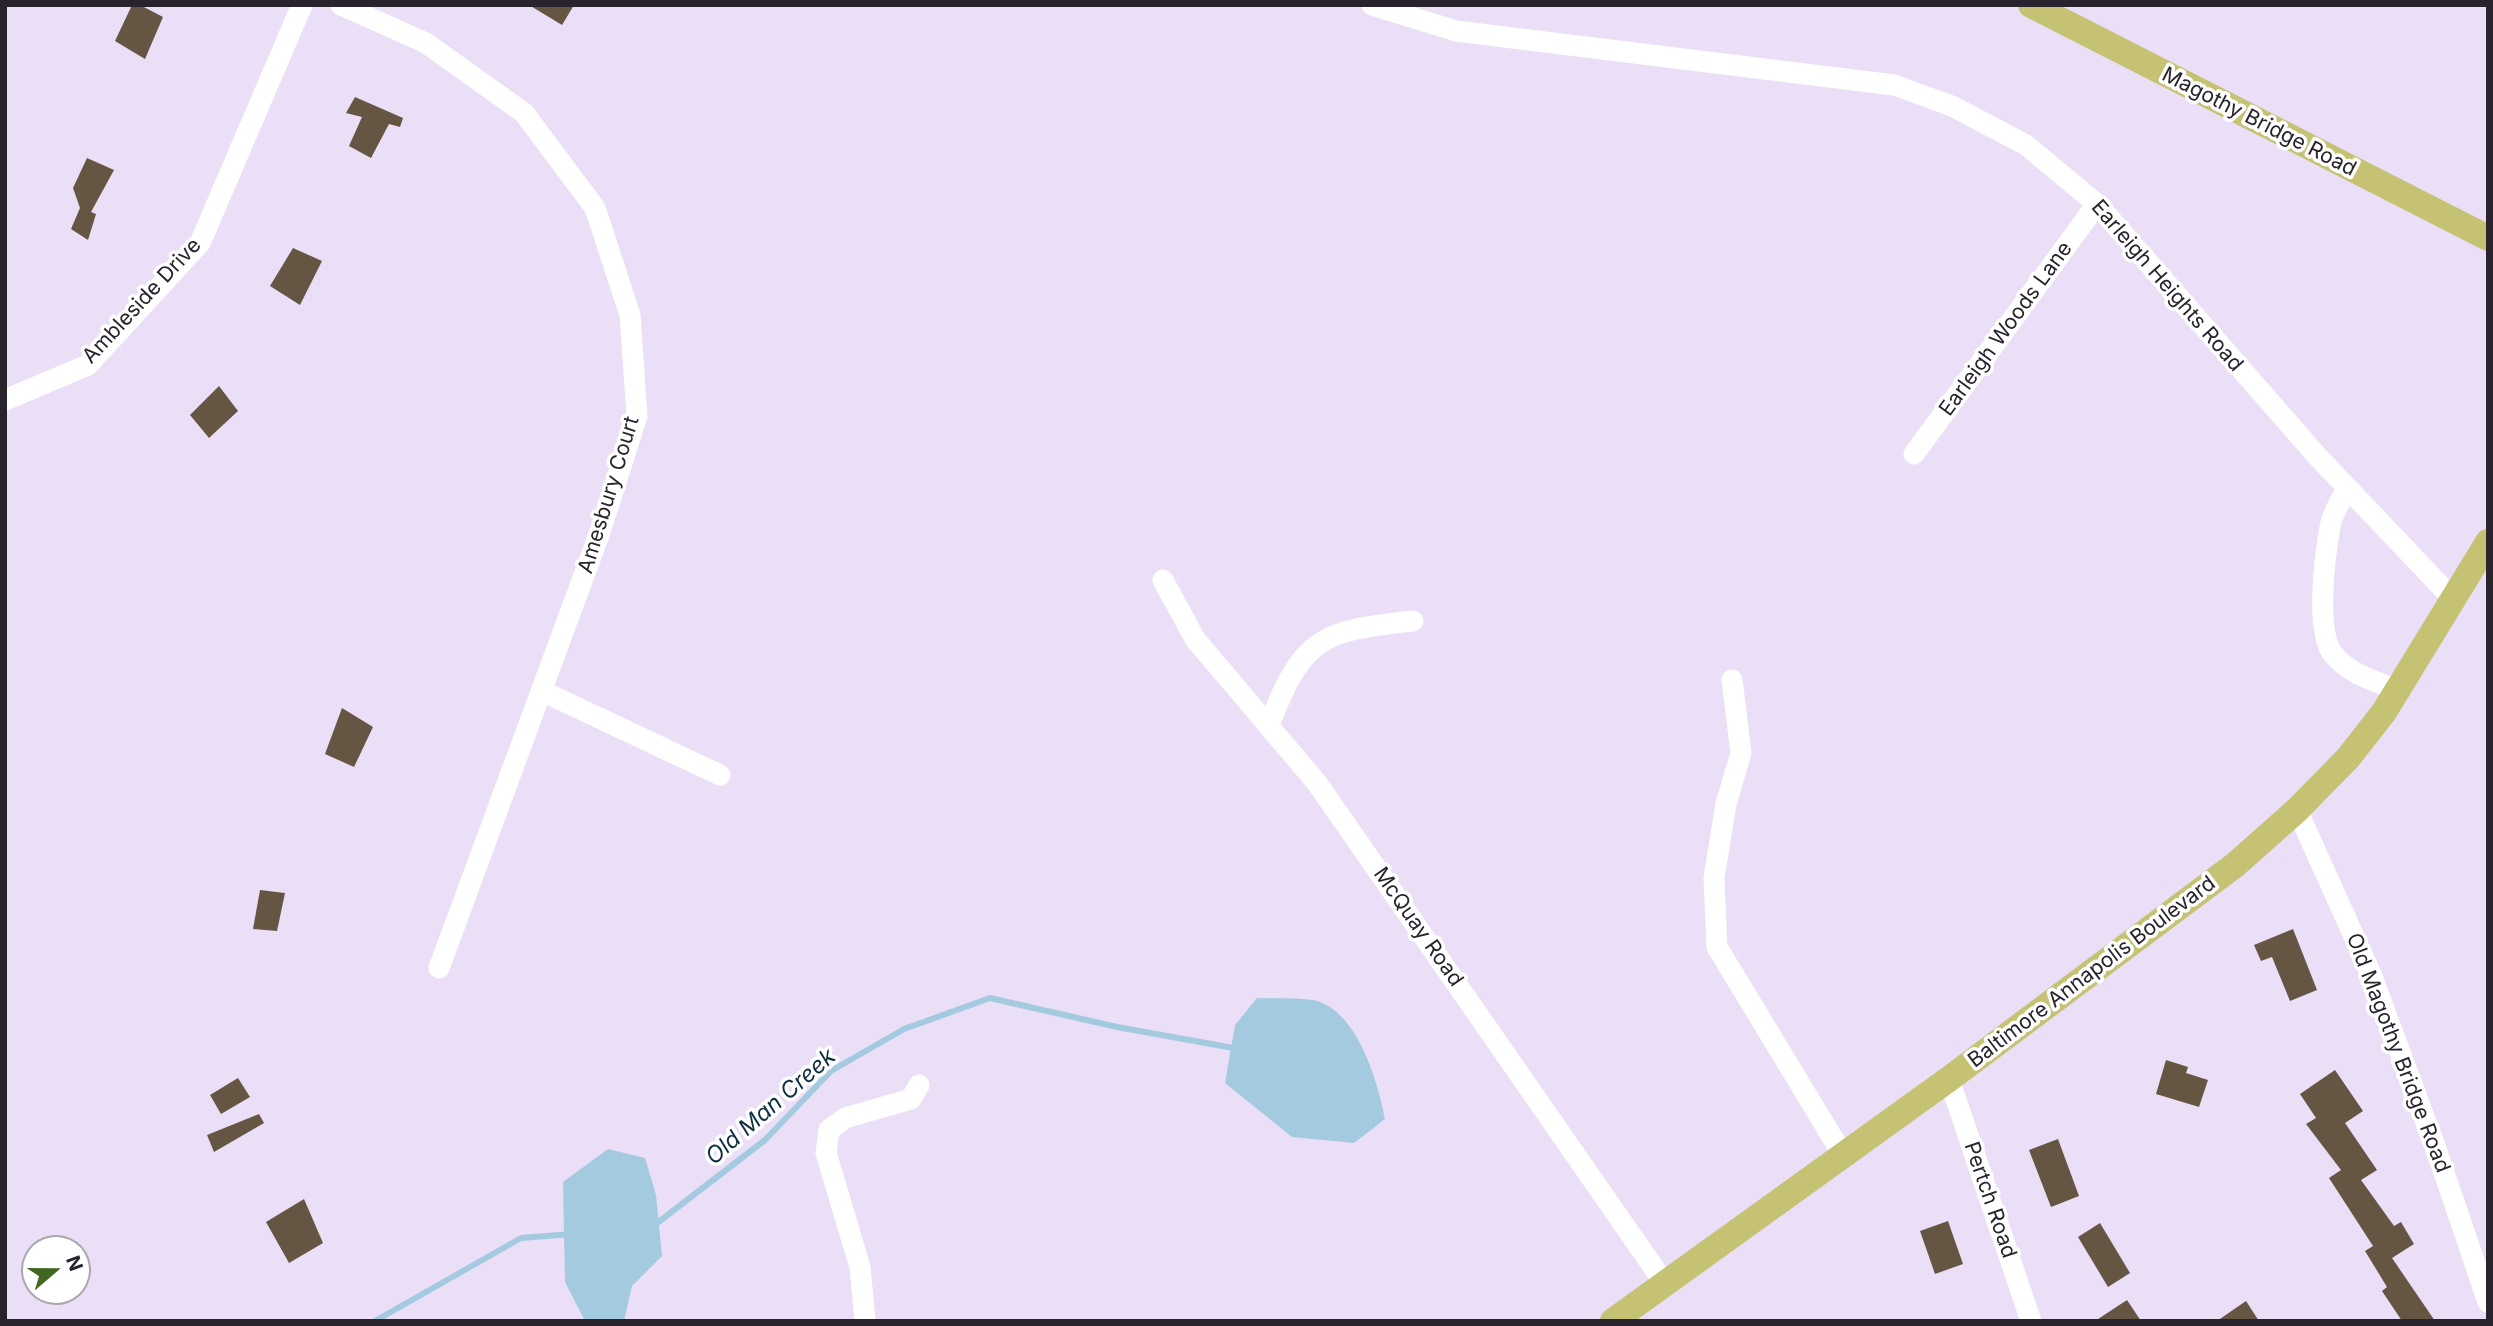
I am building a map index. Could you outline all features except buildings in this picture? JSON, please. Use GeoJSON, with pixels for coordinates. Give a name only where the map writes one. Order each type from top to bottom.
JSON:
{"type":"FeatureCollection","features":[{"type":"Feature","properties":{"kind":"main road","name":"Magothy Bridge Road"},"geometry":{"type":"LineString","coordinates":[[2031,5],[2488,238]]}},
{"type":"Feature","properties":{"kind":"main road","name":"Baltimore Annapolis Boulevard"},"geometry":{"type":"LineString","coordinates":[[1613,1321],[1663,1282],[1949,1079],[2235,865],[2297,810],[2348,758],[2398,690],[2488,542]]}},
{"type":"Feature","properties":{"kind":"street","name":"Ambleside Drive"},"geometry":{"type":"LineString","coordinates":[[5,400],[88,365],[200,243],[302,5]]}},
{"type":"Feature","properties":{"kind":"street","name":"Amesbury Court"},"geometry":{"type":"LineString","coordinates":[[341,5],[426,43],[524,114],[595,208],[630,315],[637,416],[600,532],[439,968]]}},
{"type":"Feature","properties":{"kind":"street","name":"Earleigh Heights Road"},"geometry":{"type":"LineString","coordinates":[[1372,5],[1455,31],[1649,57],[1894,85],[1952,106],[2026,145],[2097,204],[2347,488],[2454,600]]}},
{"type":"Feature","properties":{"kind":"street","name":"Earleigh Woods Lane"},"geometry":{"type":"LineString","coordinates":[[1914,454],[2097,204]]}},
{"type":"Feature","properties":{"kind":"street"},"geometry":{"type":"LineString","coordinates":[[2347,488],[2330,524],[2323,614],[2325,634],[2331,652],[2344,666],[2359,675],[2398,690]]}},
{"type":"Feature","properties":{"kind":"street","name":"McQuay Road"},"geometry":{"type":"LineString","coordinates":[[1163,580],[1195,639],[1317,783],[1663,1282]]}},
{"type":"Feature","properties":{"kind":"street"},"geometry":{"type":"LineString","coordinates":[[1269,725],[1283,689],[1300,660],[1327,636],[1377,625],[1413,621]]}},
{"type":"Feature","properties":{"kind":"street"},"geometry":{"type":"LineString","coordinates":[[1732,680],[1741,752],[1726,804],[1714,878],[1717,947],[1843,1155]]}},
{"type":"Feature","properties":{"kind":"street"},"geometry":{"type":"LineString","coordinates":[[542,691],[696,767],[720,775]]}},
{"type":"Feature","properties":{"kind":"street","name":"Old Magothy Bridge Road"},"geometry":{"type":"LineString","coordinates":[[2297,810],[2371,974],[2436,1149],[2488,1302]]}},
{"type":"Feature","properties":{"kind":"street","name":"Pertch Road"},"geometry":{"type":"LineString","coordinates":[[1949,1079],[2031,1321]]}},
{"type":"Feature","properties":{"kind":"street"},"geometry":{"type":"LineString","coordinates":[[865,1321],[860,1267],[826,1153],[829,1130],[845,1118],[911,1099],[919,1085]]}},
{"type":"Feature","properties":{"kind":"water"},"geometry":{"type":"Polygon","coordinates":[[[1257,998],[1317,1001],[1344,1019],[1364,1051],[1385,1119],[1354,1143],[1292,1137],[1225,1083],[1235,1025],[1257,998]]]}},
{"type":"Feature","properties":{"kind":"water"},"geometry":{"type":"Polygon","coordinates":[[[608,1149],[645,1158],[656,1195],[662,1256],[632,1286],[624,1321],[585,1321],[565,1282],[563,1182],[608,1149]]]}},
{"type":"Feature","properties":{"kind":"waterway","name":"Old Man Creek"},"geometry":{"type":"LineString","coordinates":[[652,1227],[765,1140],[831,1071],[904,1029],[990,998],[1117,1027],[1239,1049]]}},
{"type":"Feature","properties":{"kind":"waterway","name":"Old Man Creek"},"geometry":{"type":"LineString","coordinates":[[375,1321],[521,1238],[572,1234]]}}]}
